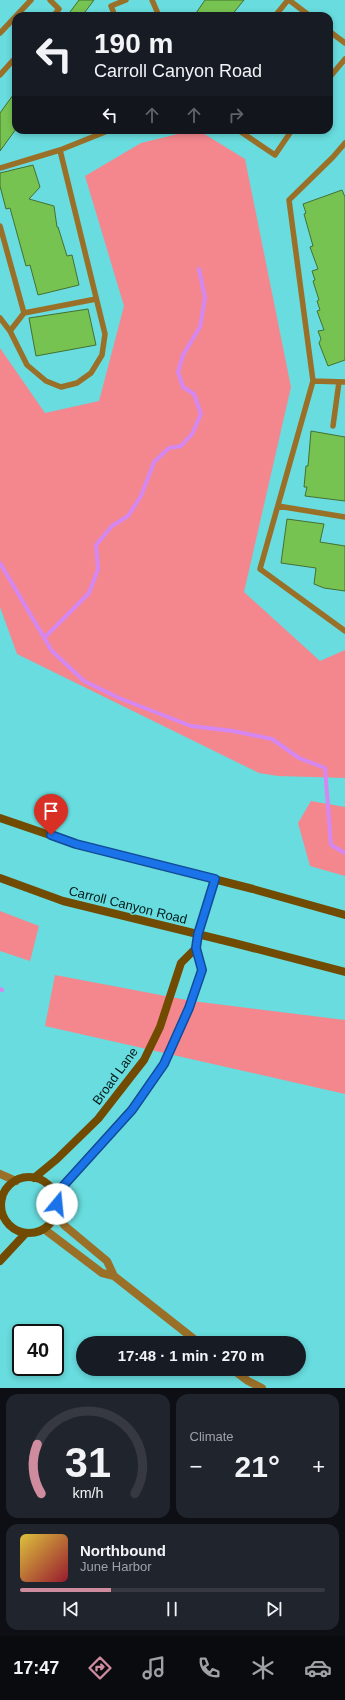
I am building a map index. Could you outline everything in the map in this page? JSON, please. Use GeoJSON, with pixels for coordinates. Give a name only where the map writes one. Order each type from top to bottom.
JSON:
{"type":"FeatureCollection","features":[{"type":"Feature","properties":{"kind":"street"},"geometry":{"type":"LineString","coordinates":[[0,818],[76,844],[345,914]]}},
{"type":"Feature","properties":{"kind":"street","name":"Carroll Canyon Road"},"geometry":{"type":"LineString","coordinates":[[0,878],[63,901],[345,972]]}},
{"type":"Feature","properties":{"kind":"street"},"geometry":{"type":"LineString","coordinates":[[55,1195],[132,1110],[164,1064],[189,1008],[202,970],[196,948],[198,934],[215,879]]}},
{"type":"Feature","properties":{"kind":"street","name":"Broad Lane"},"geometry":{"type":"LineString","coordinates":[[34,1178],[57,1159],[98,1119],[137,1070],[144,1060],[160,1027],[181,963],[196,948]]}},
{"type":"Feature","properties":{"kind":"street"},"geometry":{"type":"LineString","coordinates":[[0,1174],[16,1181]]}},
{"type":"Feature","properties":{"kind":"street"},"geometry":{"type":"LineString","coordinates":[[25,1178],[34,1178],[43,1181],[50,1187],[55,1195],[57,1204],[56,1214],[44,1229],[26,1233],[17,1230],[2,1220],[1,1197],[10,1185],[16,1181],[25,1178]]}},
{"type":"Feature","properties":{"kind":"street"},"geometry":{"type":"LineString","coordinates":[[56,1214],[65,1226],[107,1261],[114,1276]]}},
{"type":"Feature","properties":{"kind":"street"},"geometry":{"type":"LineString","coordinates":[[44,1229],[102,1273],[114,1276],[190,1336]]}},
{"type":"Feature","properties":{"kind":"street"},"geometry":{"type":"LineString","coordinates":[[0,1260],[26,1233]]}},
{"type":"Feature","properties":{"kind":"street"},"geometry":{"type":"LineString","coordinates":[[238,1376],[246,1385],[262,1388]]}},
{"type":"Feature","properties":{"kind":"lane"},"geometry":{"type":"LineString","coordinates":[[20,12],[31,0]]}},
{"type":"Feature","properties":{"kind":"lane"},"geometry":{"type":"LineString","coordinates":[[50,0],[59,9],[56,12]]}},
{"type":"Feature","properties":{"kind":"lane"},"geometry":{"type":"LineString","coordinates":[[113,12],[111,6],[126,0]]}},
{"type":"Feature","properties":{"kind":"lane"},"geometry":{"type":"LineString","coordinates":[[152,0],[157,12]]}},
{"type":"Feature","properties":{"kind":"lane"},"geometry":{"type":"LineString","coordinates":[[278,12],[289,0],[305,12]]}},
{"type":"Feature","properties":{"kind":"lane"},"geometry":{"type":"LineString","coordinates":[[0,33],[12,20]]}},
{"type":"Feature","properties":{"kind":"lane"},"geometry":{"type":"LineString","coordinates":[[333,34],[345,43]]}},
{"type":"Feature","properties":{"kind":"lane"},"geometry":{"type":"LineString","coordinates":[[333,73],[345,59]]}},
{"type":"Feature","properties":{"kind":"lane"},"geometry":{"type":"LineString","coordinates":[[0,75],[12,62]]}},
{"type":"Feature","properties":{"kind":"lane"},"geometry":{"type":"LineString","coordinates":[[0,168],[60,150],[100,134]]}},
{"type":"Feature","properties":{"kind":"lane"},"geometry":{"type":"LineString","coordinates":[[244,134],[275,155],[289,134]]}},
{"type":"Feature","properties":{"kind":"lane"},"geometry":{"type":"LineString","coordinates":[[345,142],[333,157],[289,200],[313,381],[260,570],[345,631]]}},
{"type":"Feature","properties":{"kind":"lane"},"geometry":{"type":"LineString","coordinates":[[0,318],[10,332],[27,365],[46,381],[61,387],[77,383],[91,373],[102,355],[105,334],[60,150]]}},
{"type":"Feature","properties":{"kind":"lane"},"geometry":{"type":"LineString","coordinates":[[0,226],[24,313]]}},
{"type":"Feature","properties":{"kind":"lane"},"geometry":{"type":"LineString","coordinates":[[10,332],[24,313],[96,299]]}},
{"type":"Feature","properties":{"kind":"lane"},"geometry":{"type":"LineString","coordinates":[[313,381],[342,382],[333,426]]}},
{"type":"Feature","properties":{"kind":"lane"},"geometry":{"type":"LineString","coordinates":[[278,506],[345,517]]}},
{"type":"Feature","properties":{"kind":"shaded area"},"geometry":{"type":"Polygon","coordinates":[[[178,134],[204,134],[245,159],[291,387],[244,592],[320,661],[345,650],[345,778],[278,776],[259,773],[17,654],[0,607],[0,348],[45,413],[99,401],[124,306],[85,176],[141,143],[178,134]]]}},
{"type":"Feature","properties":{"kind":"shaded area"},"geometry":{"type":"Polygon","coordinates":[[[311,801],[345,807],[345,876],[310,866],[298,823],[311,801]]]}},
{"type":"Feature","properties":{"kind":"shaded area"},"geometry":{"type":"Polygon","coordinates":[[[0,911],[39,926],[30,961],[0,951],[0,911]]]}},
{"type":"Feature","properties":{"kind":"shaded area"},"geometry":{"type":"Polygon","coordinates":[[[55,975],[192,1001],[345,1020],[345,1094],[45,1026],[55,975]]]}},
{"type":"Feature","properties":{"kind":"building"},"geometry":{"type":"Polygon","coordinates":[[[79,0],[94,0],[85,12],[70,12],[79,0]]]}},
{"type":"Feature","properties":{"kind":"building"},"geometry":{"type":"Polygon","coordinates":[[[205,0],[244,0],[234,12],[197,12],[205,0]]]}},
{"type":"Feature","properties":{"kind":"building"},"geometry":{"type":"Polygon","coordinates":[[[12,96],[12,134],[0,151],[0,113],[12,96]]]}},
{"type":"Feature","properties":{"kind":"building"},"geometry":{"type":"Polygon","coordinates":[[[33,165],[40,187],[29,199],[54,206],[57,227],[67,256],[72,255],[79,285],[38,295],[30,265],[26,266],[10,208],[6,209],[0,186],[0,173],[33,165]]]}},
{"type":"Feature","properties":{"kind":"building"},"geometry":{"type":"Polygon","coordinates":[[[342,190],[345,197],[345,360],[328,366],[319,343],[321,339],[318,331],[324,330],[317,311],[320,310],[317,301],[319,300],[313,281],[315,280],[312,271],[318,269],[310,247],[313,246],[304,214],[306,213],[303,204],[342,190]]]}},
{"type":"Feature","properties":{"kind":"building"},"geometry":{"type":"Polygon","coordinates":[[[88,309],[96,345],[36,356],[29,318],[88,309]]]}},
{"type":"Feature","properties":{"kind":"building"},"geometry":{"type":"Polygon","coordinates":[[[311,431],[345,437],[345,501],[305,496],[307,487],[304,487],[306,466],[308,466],[311,431]]]}},
{"type":"Feature","properties":{"kind":"building"},"geometry":{"type":"Polygon","coordinates":[[[287,519],[324,524],[320,542],[345,546],[345,591],[324,588],[314,584],[316,568],[281,563],[287,519]]]}},
{"type":"Feature","properties":{"kind":"waterway"},"geometry":{"type":"LineString","coordinates":[[45,637],[89,593],[98,569],[96,545],[112,526],[128,516],[141,496],[154,462],[169,448],[181,446],[192,434],[201,414],[194,394],[183,387],[178,372],[183,355],[200,327],[205,298],[199,269]]}},
{"type":"Feature","properties":{"kind":"waterway"},"geometry":{"type":"LineString","coordinates":[[0,563],[52,651],[84,681],[119,698],[191,726],[233,731],[272,739],[299,758],[325,768],[331,845],[345,853]]}},
{"type":"Feature","properties":{"kind":"route"},"geometry":{"type":"LineString","coordinates":[[51,835],[76,844],[215,879],[198,934],[196,948],[202,970],[189,1008],[164,1064],[132,1110],[55,1195],[57,1204]]}}]}
